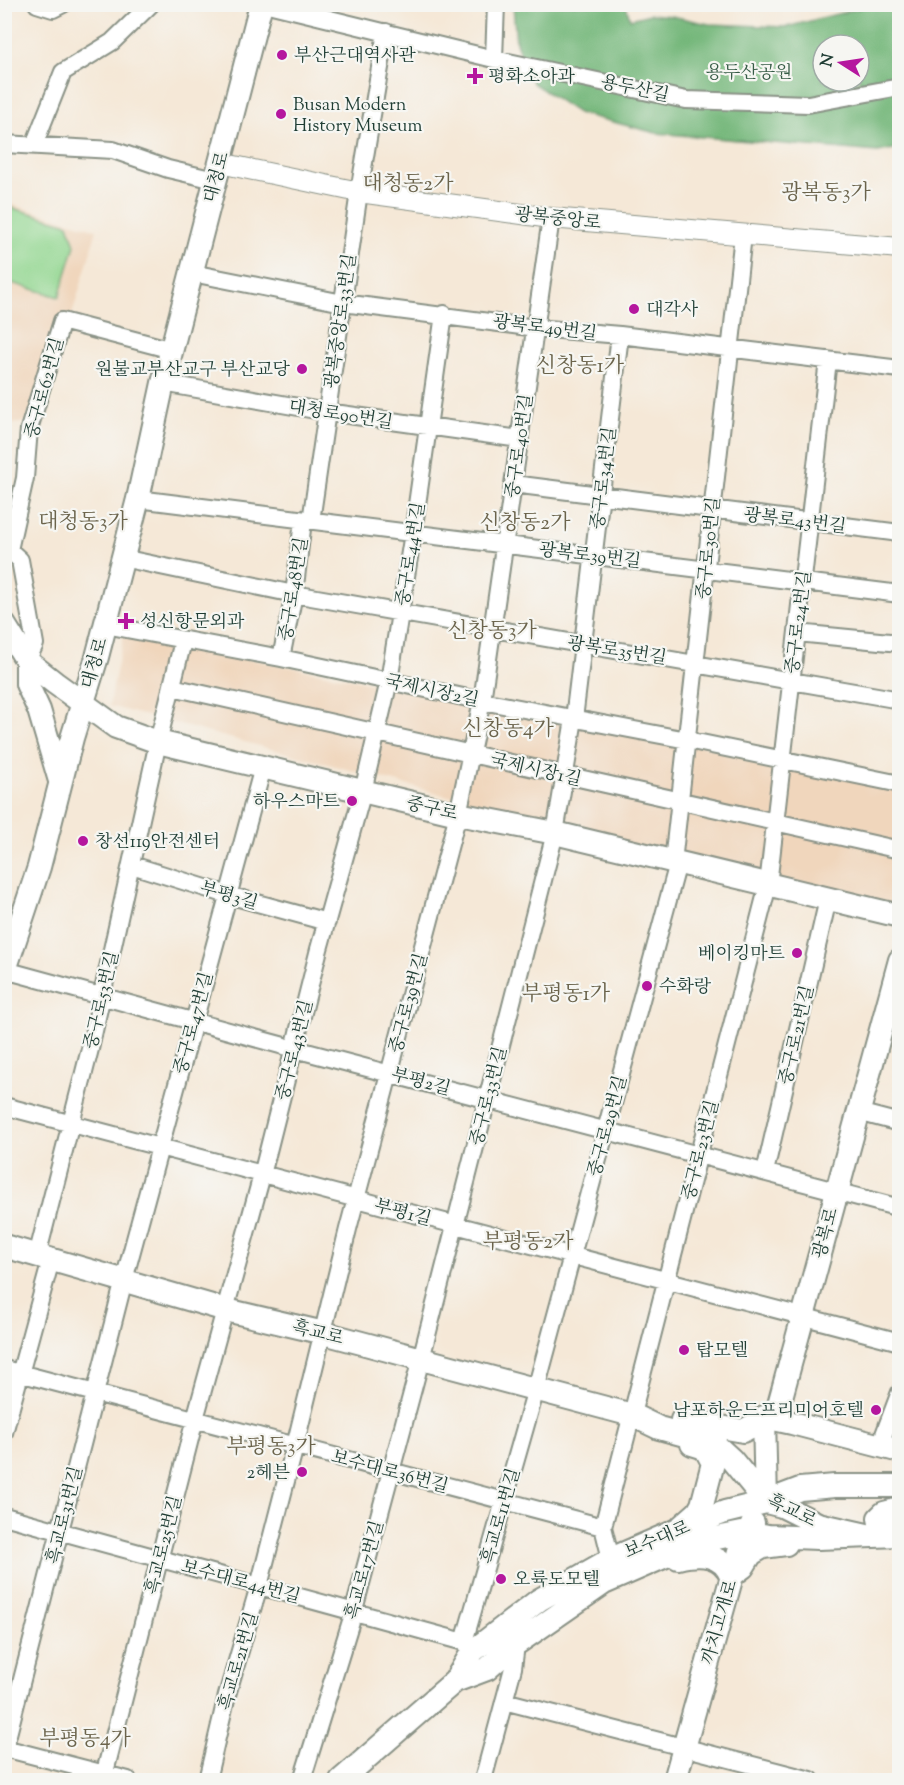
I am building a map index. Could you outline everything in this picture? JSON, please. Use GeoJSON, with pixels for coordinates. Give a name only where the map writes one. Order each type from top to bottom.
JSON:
{"type":"FeatureCollection","features":[{"type":"Feature","properties":{"kind":"main road","name":"대청로"},"geometry":{"type":"LineString","coordinates":[[5,972],[39,867],[60,781],[105,625],[138,499],[163,383],[261,4]]}},
{"type":"Feature","properties":{"kind":"main road","name":"중구로"},"geometry":{"type":"LineString","coordinates":[[4,624],[27,661],[116,727],[158,742],[458,814],[555,833],[900,916]]}},
{"type":"Feature","properties":{"kind":"main road"},"geometry":{"type":"LineString","coordinates":[[27,661],[27,684],[39,710],[60,781]]}},
{"type":"Feature","properties":{"kind":"main road","name":"광복로"},"geometry":{"type":"LineString","coordinates":[[764,1417],[777,1412],[900,960]]}},
{"type":"Feature","properties":{"kind":"main road","name":"흑교로"},"geometry":{"type":"LineString","coordinates":[[21,1251],[226,1310],[324,1333],[632,1415],[659,1428],[706,1441],[719,1448],[731,1459],[766,1502],[782,1506],[818,1524],[870,1536]]}},
{"type":"Feature","properties":{"kind":"main road","name":"흑교로"},"geometry":{"type":"LineString","coordinates":[[632,1415],[660,1416],[743,1431],[764,1417]]}},
{"type":"Feature","properties":{"kind":"main road"},"geometry":{"type":"LineString","coordinates":[[766,1502],[764,1417],[890,1448]]}},
{"type":"Feature","properties":{"kind":"main road"},"geometry":{"type":"LineString","coordinates":[[659,1428],[705,1448],[713,1463],[698,1512],[678,1530]]}},
{"type":"Feature","properties":{"kind":"main road","name":"보수대로"},"geometry":{"type":"LineString","coordinates":[[455,1681],[469,1647],[539,1600],[611,1559],[725,1512],[766,1502],[800,1490],[835,1486],[900,1486]]}},
{"type":"Feature","properties":{"kind":"main road","name":"까치고개로"},"geometry":{"type":"LineString","coordinates":[[675,1780],[738,1551],[766,1502]]}},
{"type":"Feature","properties":{"kind":"main road"},"geometry":{"type":"LineString","coordinates":[[898,1535],[881,1528],[879,1518],[884,1513],[900,1509]]}},
{"type":"Feature","properties":{"kind":"main road","name":"보수대로"},"geometry":{"type":"LineString","coordinates":[[341,1780],[455,1681],[487,1669],[513,1646],[604,1583],[682,1549],[712,1539],[747,1532],[768,1536],[818,1538],[898,1535]]}},
{"type":"Feature","properties":{"kind":"main road"},"geometry":{"type":"LineString","coordinates":[[643,1566],[704,1555],[716,1558],[727,1566],[731,1576],[743,1567],[751,1554],[763,1547],[787,1544],[847,1543],[870,1536]]}},
{"type":"Feature","properties":{"kind":"street"},"geometry":{"type":"LineString","coordinates":[[37,4],[53,9],[63,4]]}},
{"type":"Feature","properties":{"kind":"street"},"geometry":{"type":"LineString","coordinates":[[34,145],[63,72],[112,42],[151,4]]}},
{"type":"Feature","properties":{"kind":"street","name":"용두산길"},"geometry":{"type":"LineString","coordinates":[[268,4],[494,59],[686,100],[808,104],[900,87]]}},
{"type":"Feature","properties":{"kind":"street"},"geometry":{"type":"LineString","coordinates":[[494,59],[496,4]]}},
{"type":"Feature","properties":{"kind":"street","name":"광복중앙로33번길"},"geometry":{"type":"LineString","coordinates":[[307,521],[327,412],[359,192],[386,32]]}},
{"type":"Feature","properties":{"kind":"street"},"geometry":{"type":"LineString","coordinates":[[4,144],[113,150],[168,169],[217,172]]}},
{"type":"Feature","properties":{"kind":"street","name":"광복중앙로"},"geometry":{"type":"LineString","coordinates":[[217,172],[551,218],[900,248]]}},
{"type":"Feature","properties":{"kind":"street","name":"중구로40번길"},"geometry":{"type":"LineString","coordinates":[[458,814],[482,701],[551,218]]}},
{"type":"Feature","properties":{"kind":"street","name":"중구로30번길"},"geometry":{"type":"LineString","coordinates":[[675,862],[743,235]]}},
{"type":"Feature","properties":{"kind":"street","name":"광복로49번길"},"geometry":{"type":"LineString","coordinates":[[192,273],[344,303],[444,314],[536,328],[620,335],[900,369]]}},
{"type":"Feature","properties":{"kind":"street","name":"중구로44번길"},"geometry":{"type":"LineString","coordinates":[[363,791],[389,681],[413,533],[444,314]]}},
{"type":"Feature","properties":{"kind":"street","name":"중구로62번길"},"geometry":{"type":"LineString","coordinates":[[27,661],[35,644],[20,560],[9,550],[25,478],[29,429],[62,321],[172,350]]}},
{"type":"Feature","properties":{"kind":"street","name":"중구로34번길"},"geometry":{"type":"LineString","coordinates":[[555,833],[574,719],[620,335]]}},
{"type":"Feature","properties":{"kind":"street","name":"중구로24번길"},"geometry":{"type":"LineString","coordinates":[[768,885],[828,360]]}},
{"type":"Feature","properties":{"kind":"street","name":"대청로90번길"},"geometry":{"type":"LineString","coordinates":[[163,383],[327,412],[520,439]]}},
{"type":"Feature","properties":{"kind":"street","name":"광복로43번길"},"geometry":{"type":"LineString","coordinates":[[513,484],[899,533]]}},
{"type":"Feature","properties":{"kind":"street","name":"광복로39번길"},"geometry":{"type":"LineString","coordinates":[[138,499],[900,594]]}},
{"type":"Feature","properties":{"kind":"street","name":"중구로48번길"},"geometry":{"type":"LineString","coordinates":[[281,658],[307,521]]}},
{"type":"Feature","properties":{"kind":"street","name":"광복로35번길"},"geometry":{"type":"LineString","coordinates":[[122,558],[294,594],[900,700]]}},
{"type":"Feature","properties":{"kind":"street","name":"국제시장2길"},"geometry":{"type":"LineString","coordinates":[[105,625],[281,658],[482,701],[900,784]]}},
{"type":"Feature","properties":{"kind":"street"},"geometry":{"type":"LineString","coordinates":[[797,633],[900,643]]}},
{"type":"Feature","properties":{"kind":"street","name":"중구로53번길"},"geometry":{"type":"LineString","coordinates":[[4,1433],[12,1371],[21,1251],[71,1124],[183,640]]}},
{"type":"Feature","properties":{"kind":"street","name":"국제시장1길"},"geometry":{"type":"LineString","coordinates":[[172,687],[900,850]]}},
{"type":"Feature","properties":{"kind":"street","name":"중구로47번길"},"geometry":{"type":"LineString","coordinates":[[124,1280],[263,767]]}},
{"type":"Feature","properties":{"kind":"street","name":"중구로43번길"},"geometry":{"type":"LineString","coordinates":[[226,1310],[363,791]]}},
{"type":"Feature","properties":{"kind":"street","name":"중구로39번길"},"geometry":{"type":"LineString","coordinates":[[324,1333],[356,1199],[458,814]]}},
{"type":"Feature","properties":{"kind":"street","name":"중구로33번길"},"geometry":{"type":"LineString","coordinates":[[421,1359],[555,833]]}},
{"type":"Feature","properties":{"kind":"street","name":"중구로29번길"},"geometry":{"type":"LineString","coordinates":[[537,1389],[675,862]]}},
{"type":"Feature","properties":{"kind":"street","name":"부평3길"},"geometry":{"type":"LineString","coordinates":[[132,865],[228,895],[327,922]]}},
{"type":"Feature","properties":{"kind":"street","name":"중구로23번길"},"geometry":{"type":"LineString","coordinates":[[603,1527],[768,885]]}},
{"type":"Feature","properties":{"kind":"street","name":"중구로21번길"},"geometry":{"type":"LineString","coordinates":[[765,1172],[828,899]]}},
{"type":"Feature","properties":{"kind":"street","name":"부평2길"},"geometry":{"type":"LineString","coordinates":[[5,972],[900,1208]]}},
{"type":"Feature","properties":{"kind":"street","name":"부평1길"},"geometry":{"type":"LineString","coordinates":[[4,1106],[900,1342]]}},
{"type":"Feature","properties":{"kind":"street"},"geometry":{"type":"LineString","coordinates":[[858,1112],[900,1123]]}},
{"type":"Feature","properties":{"kind":"street","name":"흑교로31번길"},"geometry":{"type":"LineString","coordinates":[[5,1749],[124,1280]]}},
{"type":"Feature","properties":{"kind":"street","name":"흑교로25번길"},"geometry":{"type":"LineString","coordinates":[[104,1777],[195,1419],[226,1310]]}},
{"type":"Feature","properties":{"kind":"street","name":"흑교로21번길"},"geometry":{"type":"LineString","coordinates":[[207,1780],[227,1695],[259,1586],[324,1333]]}},
{"type":"Feature","properties":{"kind":"street","name":"흑교로17번길"},"geometry":{"type":"LineString","coordinates":[[302,1780],[354,1611],[421,1359]]}},
{"type":"Feature","properties":{"kind":"street","name":"보수대로36번길"},"geometry":{"type":"LineString","coordinates":[[12,1371],[603,1527]]}},
{"type":"Feature","properties":{"kind":"street","name":"흑교로11번길"},"geometry":{"type":"LineString","coordinates":[[469,1647],[504,1501],[537,1389]]}},
{"type":"Feature","properties":{"kind":"street"},"geometry":{"type":"LineString","coordinates":[[890,1448],[900,1392]]}},
{"type":"Feature","properties":{"kind":"street","name":"보수대로44번길"},"geometry":{"type":"LineString","coordinates":[[4,1516],[354,1611],[469,1647]]}},
{"type":"Feature","properties":{"kind":"street"},"geometry":{"type":"LineString","coordinates":[[603,1527],[611,1559]]}},
{"type":"Feature","properties":{"kind":"street"},"geometry":{"type":"LineString","coordinates":[[483,1780],[513,1668],[515,1653],[513,1646]]}},
{"type":"Feature","properties":{"kind":"street"},"geometry":{"type":"LineString","coordinates":[[504,1701],[803,1780]]}},
{"type":"Feature","properties":{"kind":"street"},"geometry":{"type":"LineString","coordinates":[[5,1749],[104,1777],[128,1780]]}},
{"type":"Feature","properties":{"kind":"shaded area"},"geometry":{"type":"Polygon","coordinates":[[[4,202],[97,230],[71,318],[25,422],[5,425],[4,202]]]}},
{"type":"Feature","properties":{"kind":"shaded area"},"geometry":{"type":"Polygon","coordinates":[[[124,635],[899,784],[899,916],[109,706],[124,635]]]}},
{"type":"Feature","properties":{"kind":"green space","name":"용두산공원"},"geometry":{"type":"Polygon","coordinates":[[[513,5],[626,5],[630,19],[650,14],[709,24],[787,27],[867,5],[890,5],[899,15],[899,148],[878,152],[656,133],[578,113],[533,83],[523,64],[516,42],[513,5]]]}},
{"type":"Feature","properties":{"kind":"green space"},"geometry":{"type":"Polygon","coordinates":[[[5,206],[68,224],[75,245],[59,297],[5,281],[5,206]]]}},
{"type":"Feature","properties":{"kind":"place","name":"부산근대역사관"},"geometry":{"type":"Point","coordinates":[282,55]}},
{"type":"Feature","properties":{"kind":"place","name":"평화소아과"},"geometry":{"type":"Point","coordinates":[475,76]}},
{"type":"Feature","properties":{"kind":"place","name":"Busan Modern History Museum"},"geometry":{"type":"Point","coordinates":[281,114]}},
{"type":"Feature","properties":{"kind":"place","name":"대각사"},"geometry":{"type":"Point","coordinates":[634,309]}},
{"type":"Feature","properties":{"kind":"place","name":"원불교부산교구 부산교당"},"geometry":{"type":"Point","coordinates":[302,369]}},
{"type":"Feature","properties":{"kind":"place","name":"성신항문외과"},"geometry":{"type":"Point","coordinates":[126,621]}},
{"type":"Feature","properties":{"kind":"place","name":"하우스마트"},"geometry":{"type":"Point","coordinates":[352,801]}},
{"type":"Feature","properties":{"kind":"place","name":"창선119안전센터"},"geometry":{"type":"Point","coordinates":[83,841]}},
{"type":"Feature","properties":{"kind":"place","name":"베이킹마트"},"geometry":{"type":"Point","coordinates":[797,953]}},
{"type":"Feature","properties":{"kind":"place","name":"수화랑"},"geometry":{"type":"Point","coordinates":[647,986]}},
{"type":"Feature","properties":{"kind":"place","name":"탑모텔"},"geometry":{"type":"Point","coordinates":[684,1350]}},
{"type":"Feature","properties":{"kind":"place","name":"남포하운드프리미어호텔"},"geometry":{"type":"Point","coordinates":[876,1410]}},
{"type":"Feature","properties":{"kind":"place","name":"2헤븐"},"geometry":{"type":"Point","coordinates":[302,1472]}},
{"type":"Feature","properties":{"kind":"place","name":"오륙도모텔"},"geometry":{"type":"Point","coordinates":[501,1579]}},
{"type":"Feature","properties":{"kind":"district","name":"대청동2가"},"geometry":{"type":"Point","coordinates":[408,183]}},
{"type":"Feature","properties":{"kind":"district","name":"광복동3가"},"geometry":{"type":"Point","coordinates":[826,192]}},
{"type":"Feature","properties":{"kind":"district","name":"신창동1가"},"geometry":{"type":"Point","coordinates":[580,365]}},
{"type":"Feature","properties":{"kind":"district","name":"대청동3가"},"geometry":{"type":"Point","coordinates":[83,521]}},
{"type":"Feature","properties":{"kind":"district","name":"신창동2가"},"geometry":{"type":"Point","coordinates":[525,522]}},
{"type":"Feature","properties":{"kind":"district","name":"신창동3가"},"geometry":{"type":"Point","coordinates":[492,630]}},
{"type":"Feature","properties":{"kind":"district","name":"신창동4가"},"geometry":{"type":"Point","coordinates":[508,728]}},
{"type":"Feature","properties":{"kind":"district","name":"부평동1가"},"geometry":{"type":"Point","coordinates":[566,993]}},
{"type":"Feature","properties":{"kind":"district","name":"부평동2가"},"geometry":{"type":"Point","coordinates":[528,1241]}},
{"type":"Feature","properties":{"kind":"district","name":"부평동3가"},"geometry":{"type":"Point","coordinates":[271,1446]}},
{"type":"Feature","properties":{"kind":"district","name":"부평동4가"},"geometry":{"type":"Point","coordinates":[85,1738]}}]}
